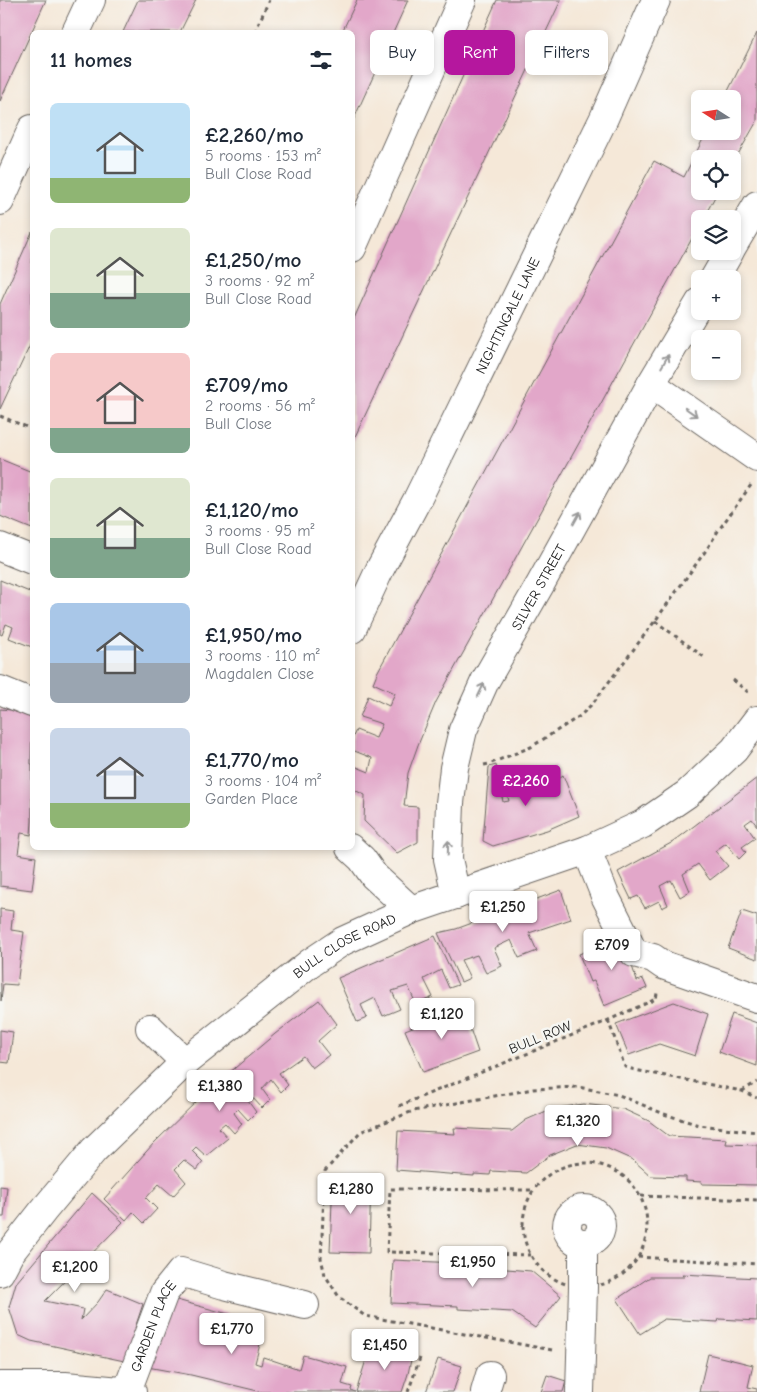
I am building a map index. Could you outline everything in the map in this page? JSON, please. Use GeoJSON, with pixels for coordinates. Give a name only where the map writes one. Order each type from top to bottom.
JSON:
{"type":"FeatureCollection","features":[{"type":"Feature","properties":{"kind":"street"},"geometry":{"type":"LineString","coordinates":[[77,30],[91,0]]}},
{"type":"Feature","properties":{"kind":"street"},"geometry":{"type":"LineString","coordinates":[[355,241],[462,0]]}},
{"type":"Feature","properties":{"kind":"street","name":"NIGHTINGALE LANE"},"geometry":{"type":"LineString","coordinates":[[355,623],[604,118],[656,0]]}},
{"type":"Feature","properties":{"kind":"street"},"geometry":{"type":"LineString","coordinates":[[0,201],[30,134]]}},
{"type":"Feature","properties":{"kind":"street"},"geometry":{"type":"LineString","coordinates":[[741,231],[757,205]]}},
{"type":"Feature","properties":{"kind":"street","name":"SILVER STREET"},"geometry":{"type":"LineString","coordinates":[[456,896],[448,859],[450,803],[454,768],[463,730],[485,681],[651,384],[691,317]]}},
{"type":"Feature","properties":{"kind":"street"},"geometry":{"type":"LineString","coordinates":[[651,384],[755,471]]}},
{"type":"Feature","properties":{"kind":"street"},"geometry":{"type":"LineString","coordinates":[[0,547],[30,559]]}},
{"type":"Feature","properties":{"kind":"street"},"geometry":{"type":"LineString","coordinates":[[0,690],[30,701]]}},
{"type":"Feature","properties":{"kind":"street","name":"BULL CLOSE ROAD"},"geometry":{"type":"LineString","coordinates":[[3,1258],[94,1150],[185,1062],[310,963],[344,941],[411,910],[588,850],[643,824],[687,794],[734,750],[757,720]]}},
{"type":"Feature","properties":{"kind":"street"},"geometry":{"type":"LineString","coordinates":[[352,850],[362,859],[374,876],[411,910]]}},
{"type":"Feature","properties":{"kind":"street"},"geometry":{"type":"LineString","coordinates":[[588,850],[606,898],[634,952],[653,958],[664,965],[757,998]]}},
{"type":"Feature","properties":{"kind":"street"},"geometry":{"type":"LineString","coordinates":[[150,1028],[185,1062]]}},
{"type":"Feature","properties":{"kind":"street"},"geometry":{"type":"LineString","coordinates":[[580,1392],[583,1243]]}},
{"type":"Feature","properties":{"kind":"street","name":"GARDEN PLACE"},"geometry":{"type":"LineString","coordinates":[[129,1392],[164,1293],[182,1272],[224,1285],[305,1305]]}},
{"type":"Feature","properties":{"kind":"street"},"geometry":{"type":"LineString","coordinates":[[9,1388],[72,1386],[129,1392]]}},
{"type":"Feature","properties":{"kind":"path"},"geometry":{"type":"LineString","coordinates":[[256,30],[270,0]]}},
{"type":"Feature","properties":{"kind":"path"},"geometry":{"type":"LineString","coordinates":[[0,416],[30,428]]}},
{"type":"Feature","properties":{"kind":"path"},"geometry":{"type":"LineString","coordinates":[[454,768],[489,764],[530,747],[580,716],[593,703],[707,550],[755,471]]}},
{"type":"Feature","properties":{"kind":"path"},"geometry":{"type":"LineString","coordinates":[[655,621],[704,657]]}},
{"type":"Feature","properties":{"kind":"path"},"geometry":{"type":"LineString","coordinates":[[733,680],[751,694]]}},
{"type":"Feature","properties":{"kind":"path","name":"BULL ROW"},"geometry":{"type":"LineString","coordinates":[[399,1106],[656,999],[664,965]]}},
{"type":"Feature","properties":{"kind":"path"},"geometry":{"type":"LineString","coordinates":[[608,1020],[625,1067],[742,1091],[757,1098]]}},
{"type":"Feature","properties":{"kind":"path"},"geometry":{"type":"LineString","coordinates":[[742,1091],[757,1082]]}},
{"type":"Feature","properties":{"kind":"path"},"geometry":{"type":"LineString","coordinates":[[581,1355],[365,1316],[339,1297],[326,1275],[321,1258],[326,1171],[360,1132],[414,1111],[533,1089],[578,1087],[594,1090],[619,1095],[664,1114],[699,1125],[757,1132]]}},
{"type":"Feature","properties":{"kind":"path"},"geometry":{"type":"LineString","coordinates":[[531,1256],[387,1252],[390,1189],[532,1190]]}},
{"type":"Feature","properties":{"kind":"path"},"geometry":{"type":"LineString","coordinates":[[640,1196],[757,1200]]}},
{"type":"Feature","properties":{"kind":"path"},"geometry":{"type":"LineString","coordinates":[[638,1257],[757,1264]]}},
{"type":"Feature","properties":{"kind":"path"},"geometry":{"type":"LineString","coordinates":[[408,1392],[420,1358]]}},
{"type":"Feature","properties":{"kind":"building"},"geometry":{"type":"Polygon","coordinates":[[[0,0],[46,0],[32,30],[30,30],[30,35],[0,101],[0,0]]]}},
{"type":"Feature","properties":{"kind":"building"},"geometry":{"type":"Polygon","coordinates":[[[138,0],[196,0],[181,30],[124,30],[138,0]]]}},
{"type":"Feature","properties":{"kind":"building"},"geometry":{"type":"Polygon","coordinates":[[[357,0],[408,0],[394,30],[370,30],[370,75],[374,75],[355,116],[355,30],[343,30],[357,0]]]}},
{"type":"Feature","properties":{"kind":"building"},"geometry":{"type":"Polygon","coordinates":[[[497,0],[561,0],[547,30],[525,30],[526,75],[355,437],[355,316],[463,75],[515,75],[515,30],[484,30],[497,0]]]}},
{"type":"Feature","properties":{"kind":"building"},"geometry":{"type":"Polygon","coordinates":[[[757,33],[757,121],[741,150],[698,150],[702,140],[741,140],[741,90],[728,90],[757,33]]]}},
{"type":"Feature","properties":{"kind":"building"},"geometry":{"type":"Polygon","coordinates":[[[654,161],[684,177],[691,163],[691,200],[713,200],[708,210],[691,210],[691,240],[436,702],[408,773],[404,806],[418,807],[418,842],[397,853],[364,821],[365,795],[355,790],[355,766],[369,772],[372,758],[355,751],[355,732],[356,730],[376,738],[382,724],[360,717],[368,696],[389,706],[395,693],[373,683],[377,673],[654,161]]]}},
{"type":"Feature","properties":{"kind":"building"},"geometry":{"type":"Polygon","coordinates":[[[30,236],[30,345],[0,409],[0,304],[30,236]]]}},
{"type":"Feature","properties":{"kind":"building"},"geometry":{"type":"Polygon","coordinates":[[[0,459],[30,471],[30,528],[0,516],[0,459]]]}},
{"type":"Feature","properties":{"kind":"building"},"geometry":{"type":"Polygon","coordinates":[[[0,580],[30,592],[30,646],[9,638],[13,627],[6,624],[2,635],[0,634],[0,580]]]}},
{"type":"Feature","properties":{"kind":"building"},"geometry":{"type":"Polygon","coordinates":[[[0,709],[11,710],[30,717],[30,835],[21,833],[18,854],[36,857],[32,890],[0,886],[0,709]]]}},
{"type":"Feature","properties":{"kind":"building"},"geometry":{"type":"Polygon","coordinates":[[[496,765],[503,802],[509,801],[505,786],[525,777],[529,790],[540,786],[536,773],[555,766],[559,778],[563,775],[579,816],[547,830],[493,846],[483,841],[489,767],[496,765]]]}},
{"type":"Feature","properties":{"kind":"building"},"geometry":{"type":"Polygon","coordinates":[[[757,778],[757,826],[752,819],[745,824],[755,838],[742,847],[746,852],[739,859],[726,843],[715,851],[728,866],[710,880],[698,864],[683,874],[690,891],[680,897],[671,880],[660,886],[668,905],[662,908],[659,901],[645,908],[638,896],[631,899],[618,872],[673,842],[757,778]]]}},
{"type":"Feature","properties":{"kind":"building"},"geometry":{"type":"Polygon","coordinates":[[[561,890],[571,919],[529,933],[537,951],[519,958],[511,940],[494,948],[502,966],[486,973],[477,955],[461,960],[470,978],[461,982],[438,933],[456,929],[561,890]]]}},
{"type":"Feature","properties":{"kind":"building"},"geometry":{"type":"Polygon","coordinates":[[[0,909],[13,911],[11,930],[24,932],[17,985],[3,984],[1,1001],[0,909]]]}},
{"type":"Feature","properties":{"kind":"building"},"geometry":{"type":"Polygon","coordinates":[[[742,911],[757,916],[757,959],[728,948],[742,911]]]}},
{"type":"Feature","properties":{"kind":"building"},"geometry":{"type":"Polygon","coordinates":[[[435,936],[458,985],[449,988],[441,970],[424,979],[433,997],[416,1004],[408,986],[392,991],[400,1009],[383,1016],[375,998],[361,1005],[367,1018],[357,1022],[338,978],[435,936]]]}},
{"type":"Feature","properties":{"kind":"building"},"geometry":{"type":"Polygon","coordinates":[[[622,937],[637,981],[643,979],[647,988],[604,1006],[594,981],[590,982],[579,954],[622,937]]]}},
{"type":"Feature","properties":{"kind":"building"},"geometry":{"type":"Polygon","coordinates":[[[319,1000],[337,1024],[318,1041],[329,1055],[312,1068],[303,1056],[279,1073],[288,1085],[281,1092],[271,1079],[262,1089],[270,1100],[262,1108],[252,1097],[248,1101],[256,1112],[248,1120],[238,1109],[234,1113],[242,1124],[234,1133],[225,1123],[219,1128],[228,1138],[206,1156],[196,1147],[192,1151],[203,1162],[197,1170],[184,1160],[175,1169],[186,1182],[173,1196],[159,1184],[146,1198],[157,1209],[144,1223],[133,1212],[126,1220],[104,1199],[154,1143],[202,1096],[275,1034],[319,1000]]]}},
{"type":"Feature","properties":{"kind":"building"},"geometry":{"type":"Polygon","coordinates":[[[674,1002],[708,1014],[695,1056],[659,1044],[629,1055],[616,1024],[674,1002]]]}},
{"type":"Feature","properties":{"kind":"building"},"geometry":{"type":"Polygon","coordinates":[[[463,1008],[478,1052],[423,1072],[405,1030],[463,1008]]]}},
{"type":"Feature","properties":{"kind":"building"},"geometry":{"type":"Polygon","coordinates":[[[732,1014],[757,1023],[757,1066],[719,1052],[732,1014]]]}},
{"type":"Feature","properties":{"kind":"building"},"geometry":{"type":"Polygon","coordinates":[[[0,1030],[13,1032],[9,1063],[0,1062],[0,1030]]]}},
{"type":"Feature","properties":{"kind":"building"},"geometry":{"type":"Polygon","coordinates":[[[584,1104],[623,1109],[649,1121],[669,1136],[727,1139],[726,1144],[757,1145],[757,1185],[702,1184],[702,1182],[686,1181],[686,1177],[651,1176],[633,1160],[606,1148],[577,1144],[550,1155],[526,1173],[491,1171],[490,1175],[474,1174],[474,1176],[396,1170],[398,1131],[455,1134],[454,1128],[512,1131],[526,1120],[551,1109],[584,1104]]]}},
{"type":"Feature","properties":{"kind":"building"},"geometry":{"type":"Polygon","coordinates":[[[333,1176],[371,1177],[369,1253],[330,1252],[333,1176]]]}},
{"type":"Feature","properties":{"kind":"building"},"geometry":{"type":"Polygon","coordinates":[[[0,1186],[7,1187],[4,1217],[0,1217],[0,1186]]]}},
{"type":"Feature","properties":{"kind":"building"},"geometry":{"type":"Polygon","coordinates":[[[92,1193],[123,1222],[45,1301],[83,1309],[81,1320],[107,1289],[143,1304],[135,1328],[138,1329],[129,1362],[31,1341],[18,1335],[9,1307],[16,1283],[92,1193]]]}},
{"type":"Feature","properties":{"kind":"building"},"geometry":{"type":"Polygon","coordinates":[[[393,1260],[499,1265],[495,1268],[531,1271],[561,1296],[535,1328],[512,1312],[458,1309],[458,1306],[391,1303],[393,1260]]]}},
{"type":"Feature","properties":{"kind":"building"},"geometry":{"type":"Polygon","coordinates":[[[682,1274],[757,1278],[757,1321],[719,1319],[718,1322],[664,1319],[640,1334],[617,1299],[650,1277],[685,1277],[682,1274]]]}},
{"type":"Feature","properties":{"kind":"building"},"geometry":{"type":"Polygon","coordinates":[[[173,1299],[243,1318],[241,1328],[263,1333],[255,1363],[261,1365],[263,1357],[299,1369],[303,1355],[347,1367],[342,1384],[352,1387],[351,1390],[355,1392],[262,1392],[191,1375],[142,1366],[173,1299]]]}},
{"type":"Feature","properties":{"kind":"building"},"geometry":{"type":"Polygon","coordinates":[[[371,1344],[412,1355],[402,1392],[356,1392],[371,1344]]]}},
{"type":"Feature","properties":{"kind":"building"},"geometry":{"type":"Polygon","coordinates":[[[708,1354],[753,1365],[748,1387],[757,1389],[757,1392],[699,1392],[708,1354]]]}},
{"type":"Feature","properties":{"kind":"building"},"geometry":{"type":"Polygon","coordinates":[[[438,1359],[462,1366],[453,1392],[426,1392],[438,1359]]]}},
{"type":"Feature","properties":{"kind":"building"},"geometry":{"type":"Polygon","coordinates":[[[547,1375],[566,1381],[563,1392],[541,1392],[547,1375]]]}}]}
